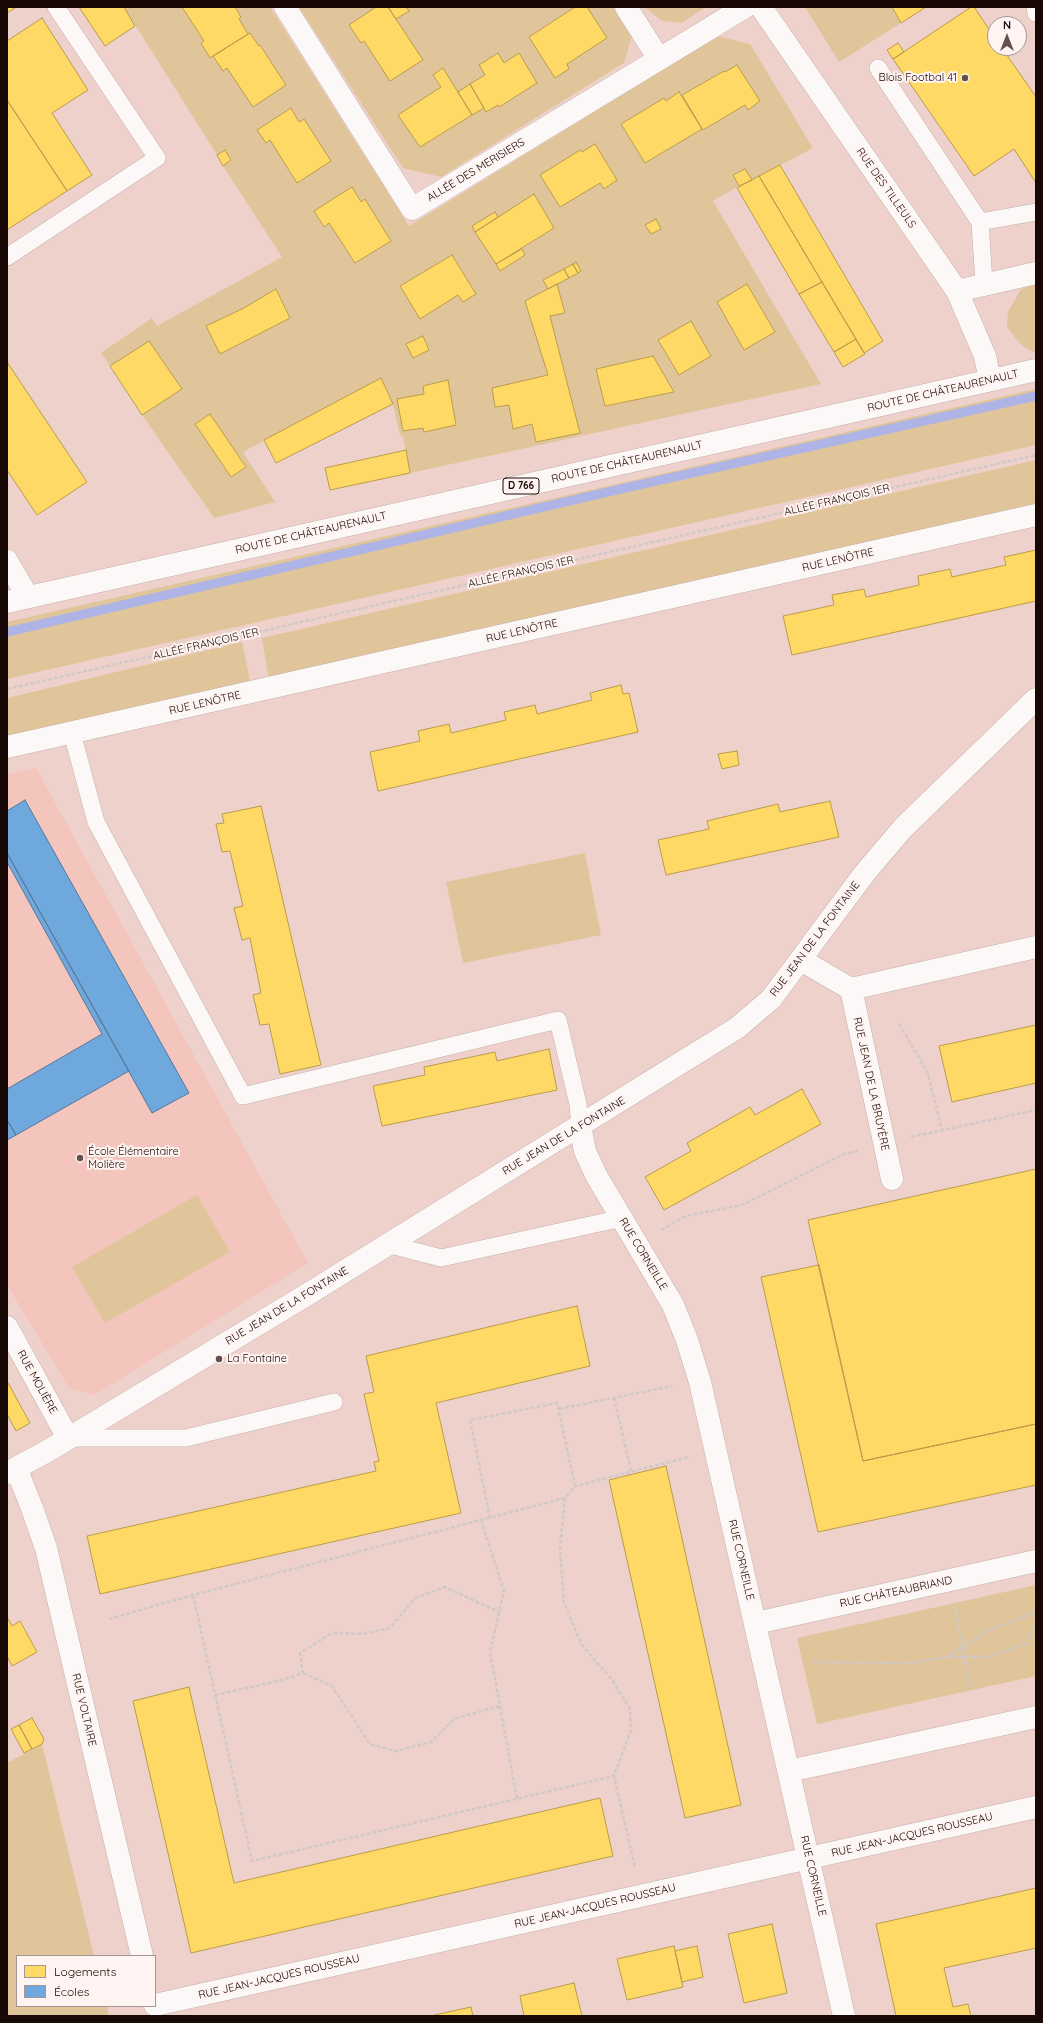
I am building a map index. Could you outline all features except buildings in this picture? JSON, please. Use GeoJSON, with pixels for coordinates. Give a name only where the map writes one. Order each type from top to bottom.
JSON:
{"type":"FeatureCollection","features":[{"type":"Feature","properties":{"kind":"street","name":"ALLÉE DES MERISIERS"},"geometry":{"type":"LineString","coordinates":[[285,7],[412,209],[745,7]]}},
{"type":"Feature","properties":{"kind":"street"},"geometry":{"type":"LineString","coordinates":[[626,7],[659,59]]}},
{"type":"Feature","properties":{"kind":"street","name":"RUE DES TILLEULS"},"geometry":{"type":"LineString","coordinates":[[762,7],[957,291],[985,356],[990,380]]}},
{"type":"Feature","properties":{"kind":"street"},"geometry":{"type":"LineString","coordinates":[[957,291],[1036,272]]}},
{"type":"Feature","properties":{"kind":"street","name":"ROUTE DE CHÂTEAURENAULT"},"geometry":{"type":"LineString","coordinates":[[7,602],[1036,370]]}},
{"type":"Feature","properties":{"kind":"street","name":"RUE LENÔTRE"},"geometry":{"type":"LineString","coordinates":[[7,747],[1036,515]]}},
{"type":"Feature","properties":{"kind":"street"},"geometry":{"type":"LineString","coordinates":[[7,561],[28,597]]}},
{"type":"Feature","properties":{"kind":"street","name":"RUE JEAN DE LA FONTAINE"},"geometry":{"type":"LineString","coordinates":[[11,1471],[308,1294],[737,1028],[771,999],[864,874],[903,828],[1036,699]]}},
{"type":"Feature","properties":{"kind":"street"},"geometry":{"type":"LineString","coordinates":[[801,960],[850,989],[1036,947]]}},
{"type":"Feature","properties":{"kind":"street","name":"RUE JEAN DE LA BRUYÈRE"},"geometry":{"type":"LineString","coordinates":[[850,989],[892,1179]]}},
{"type":"Feature","properties":{"kind":"street","name":"RUE CORNEILLE"},"geometry":{"type":"LineString","coordinates":[[580,1126],[585,1151],[596,1175],[673,1305],[687,1340],[700,1382],[756,1623],[844,2016]]}},
{"type":"Feature","properties":{"kind":"street","name":"RUE MOLIÈRE"},"geometry":{"type":"LineString","coordinates":[[7,1327],[68,1438]]}},
{"type":"Feature","properties":{"kind":"street","name":"RUE VOLTAIRE"},"geometry":{"type":"LineString","coordinates":[[11,1471],[32,1508],[46,1548],[142,1955]]}},
{"type":"Feature","properties":{"kind":"street","name":"RUE CHÂTEAUBRIAND"},"geometry":{"type":"LineString","coordinates":[[756,1623],[1036,1561]]}},
{"type":"Feature","properties":{"kind":"street"},"geometry":{"type":"LineString","coordinates":[[789,1771],[1036,1716]]}},
{"type":"Feature","properties":{"kind":"street","name":"RUE JEAN-JACQUES ROUSSEAU"},"geometry":{"type":"LineString","coordinates":[[156,2006],[1036,1807]]}},
{"type":"Feature","properties":{"kind":"lane"},"geometry":{"type":"LineString","coordinates":[[7,257],[157,158],[56,7]]}},
{"type":"Feature","properties":{"kind":"lane"},"geometry":{"type":"LineString","coordinates":[[1035,7],[1036,13]]}},
{"type":"Feature","properties":{"kind":"lane"},"geometry":{"type":"LineString","coordinates":[[878,68],[980,222],[984,284]]}},
{"type":"Feature","properties":{"kind":"lane"},"geometry":{"type":"LineString","coordinates":[[980,222],[1036,212]]}},
{"type":"Feature","properties":{"kind":"lane"},"geometry":{"type":"LineString","coordinates":[[72,733],[96,822],[242,1096],[558,1020],[578,1104],[580,1126]]}},
{"type":"Feature","properties":{"kind":"lane"},"geometry":{"type":"LineString","coordinates":[[387,1244],[441,1258],[622,1218]]}},
{"type":"Feature","properties":{"kind":"lane"},"geometry":{"type":"LineString","coordinates":[[68,1438],[186,1438],[334,1402]]}},
{"type":"Feature","properties":{"kind":"path","name":"ALLÉE FRANÇOIS 1ER"},"geometry":{"type":"LineString","coordinates":[[7,689],[1036,455]]}},
{"type":"Feature","properties":{"kind":"path"},"geometry":{"type":"LineString","coordinates":[[899,1024],[927,1070],[942,1130]]}},
{"type":"Feature","properties":{"kind":"path"},"geometry":{"type":"LineString","coordinates":[[908,1138],[1036,1110]]}},
{"type":"Feature","properties":{"kind":"path"},"geometry":{"type":"LineString","coordinates":[[660,1231],[686,1216],[742,1205],[844,1154],[863,1150]]}},
{"type":"Feature","properties":{"kind":"path"},"geometry":{"type":"LineString","coordinates":[[559,1409],[677,1385]]}},
{"type":"Feature","properties":{"kind":"path"},"geometry":{"type":"LineString","coordinates":[[614,1397],[631,1471]]}},
{"type":"Feature","properties":{"kind":"path"},"geometry":{"type":"LineString","coordinates":[[490,1518],[470,1420],[557,1403],[575,1486]]}},
{"type":"Feature","properties":{"kind":"path"},"geometry":{"type":"LineString","coordinates":[[636,1868],[614,1776],[631,1730],[630,1709],[613,1681],[582,1646],[564,1603],[560,1548],[565,1498],[575,1486],[690,1457]]}},
{"type":"Feature","properties":{"kind":"path"},"geometry":{"type":"LineString","coordinates":[[109,1618],[565,1498]]}},
{"type":"Feature","properties":{"kind":"path"},"geometry":{"type":"LineString","coordinates":[[482,1520],[504,1591],[490,1652],[517,1799]]}},
{"type":"Feature","properties":{"kind":"path"},"geometry":{"type":"LineString","coordinates":[[303,1673],[300,1653],[332,1633],[363,1634],[390,1628],[415,1598],[445,1587],[499,1612]]}},
{"type":"Feature","properties":{"kind":"path"},"geometry":{"type":"LineString","coordinates":[[193,1595],[252,1861],[614,1776]]}},
{"type":"Feature","properties":{"kind":"path"},"geometry":{"type":"LineString","coordinates":[[954,1603],[970,1687]]}},
{"type":"Feature","properties":{"kind":"path"},"geometry":{"type":"LineString","coordinates":[[947,1657],[987,1631],[1036,1612]]}},
{"type":"Feature","properties":{"kind":"path"},"geometry":{"type":"LineString","coordinates":[[813,1662],[910,1663],[947,1657],[987,1657],[1027,1643],[1036,1624]]}},
{"type":"Feature","properties":{"kind":"path"},"geometry":{"type":"LineString","coordinates":[[215,1695],[278,1681],[303,1673],[332,1686],[370,1744],[396,1751],[431,1742],[454,1719],[500,1706]]}},
{"type":"Feature","properties":{"kind":"shaded area"},"geometry":{"type":"Polygon","coordinates":[[[124,7],[182,7],[204,41],[201,43],[210,58],[213,56],[223,70],[227,68],[253,107],[286,85],[260,45],[259,46],[248,34],[239,19],[241,17],[235,7],[270,7],[409,226],[717,36],[750,44],[813,148],[752,180],[745,169],[733,174],[739,186],[713,201],[821,384],[410,473],[403,436],[400,435],[393,404],[381,378],[243,452],[275,502],[214,518],[142,415],[182,389],[149,341],[110,366],[101,353],[152,318],[157,326],[282,257],[223,166],[231,160],[225,150],[217,155],[124,7]],[[737,65],[725,72],[723,71],[682,95],[679,92],[666,101],[664,98],[621,124],[645,163],[745,105],[748,109],[760,101],[737,65]],[[291,108],[257,130],[266,143],[270,140],[297,183],[331,161],[304,119],[299,122],[291,108]],[[596,145],[582,152],[580,150],[541,175],[560,207],[600,183],[604,189],[617,180],[596,145]],[[352,187],[314,211],[323,227],[329,223],[355,263],[391,241],[365,200],[361,202],[352,187]],[[534,194],[498,217],[495,212],[472,226],[500,271],[525,255],[522,249],[554,228],[534,194]],[[656,220],[645,225],[651,234],[661,229],[656,220]],[[452,255],[400,286],[420,319],[458,295],[463,302],[476,294],[452,255]],[[576,262],[544,280],[548,289],[525,301],[548,375],[492,389],[495,407],[509,405],[513,428],[532,424],[536,442],[580,433],[550,316],[565,313],[557,284],[581,271],[576,262]],[[747,284],[717,302],[744,350],[775,332],[747,284]],[[276,289],[242,309],[206,326],[220,354],[290,318],[276,289]],[[691,321],[658,340],[679,375],[711,356],[691,321]],[[423,336],[406,344],[413,358],[429,350],[423,336]],[[653,356],[596,369],[605,406],[674,392],[653,356]],[[448,381],[423,386],[424,394],[397,400],[403,431],[423,428],[424,432],[456,425],[448,381]],[[210,414],[195,424],[232,477],[246,466],[210,414]]]}},
{"type":"Feature","properties":{"kind":"shaded area"},"geometry":{"type":"Polygon","coordinates":[[[299,7],[376,7],[349,25],[361,43],[364,41],[390,80],[396,19],[408,12],[406,7],[575,7],[529,37],[555,78],[567,64],[606,38],[587,7],[613,7],[632,36],[624,63],[441,177],[403,168],[299,7]],[[497,53],[479,65],[485,75],[458,92],[442,69],[433,75],[441,87],[398,115],[420,147],[484,108],[487,112],[498,105],[500,107],[537,83],[519,53],[504,63],[497,53]]]}},
{"type":"Feature","properties":{"kind":"shaded area"},"geometry":{"type":"Polygon","coordinates":[[[644,7],[706,7],[681,23],[662,21],[644,7]]]}},
{"type":"Feature","properties":{"kind":"shaded area"},"geometry":{"type":"Polygon","coordinates":[[[805,7],[892,7],[901,23],[839,62],[805,7]]]}},
{"type":"Feature","properties":{"kind":"shaded area"},"geometry":{"type":"Polygon","coordinates":[[[1036,284],[1036,353],[1021,345],[1007,327],[1008,312],[1021,289],[1036,284]]]}},
{"type":"Feature","properties":{"kind":"shaded area"},"geometry":{"type":"Polygon","coordinates":[[[1036,389],[1036,445],[7,679],[7,622],[1036,389]]]}},
{"type":"Feature","properties":{"kind":"shaded area"},"geometry":{"type":"Polygon","coordinates":[[[1036,460],[1036,508],[269,680],[262,638],[1036,460]]]}},
{"type":"Feature","properties":{"kind":"shaded area"},"geometry":{"type":"Polygon","coordinates":[[[242,642],[251,686],[7,739],[7,698],[242,642]]]}},
{"type":"Feature","properties":{"kind":"shaded area"},"geometry":{"type":"Polygon","coordinates":[[[36,768],[308,1263],[94,1395],[69,1388],[7,1285],[7,774],[36,768]]]}},
{"type":"Feature","properties":{"kind":"shaded area"},"geometry":{"type":"Polygon","coordinates":[[[585,853],[601,935],[463,963],[446,882],[585,853]]]}},
{"type":"Feature","properties":{"kind":"shaded area"},"geometry":{"type":"Polygon","coordinates":[[[197,1195],[230,1252],[105,1323],[72,1267],[197,1195]]]}},
{"type":"Feature","properties":{"kind":"shaded area"},"geometry":{"type":"Polygon","coordinates":[[[1036,1585],[1036,1676],[817,1724],[797,1638],[1036,1585]]]}},
{"type":"Feature","properties":{"kind":"shaded area"},"geometry":{"type":"Polygon","coordinates":[[[42,1744],[94,1955],[16,1955],[16,2007],[107,2007],[109,2016],[7,2016],[7,1763],[42,1744]]]}},
{"type":"Feature","properties":{"kind":"waterway"},"geometry":{"type":"LineString","coordinates":[[7,632],[625,488],[1036,396]]}},
{"type":"Feature","properties":{"kind":"place","name":"Blois Footbal 41"},"geometry":{"type":"Point","coordinates":[965,78]}},
{"type":"Feature","properties":{"kind":"place","name":"École Élémentaire Molière"},"geometry":{"type":"Point","coordinates":[80,1158]}},
{"type":"Feature","properties":{"kind":"place","name":"La Fontaine"},"geometry":{"type":"Point","coordinates":[219,1359]}}]}
